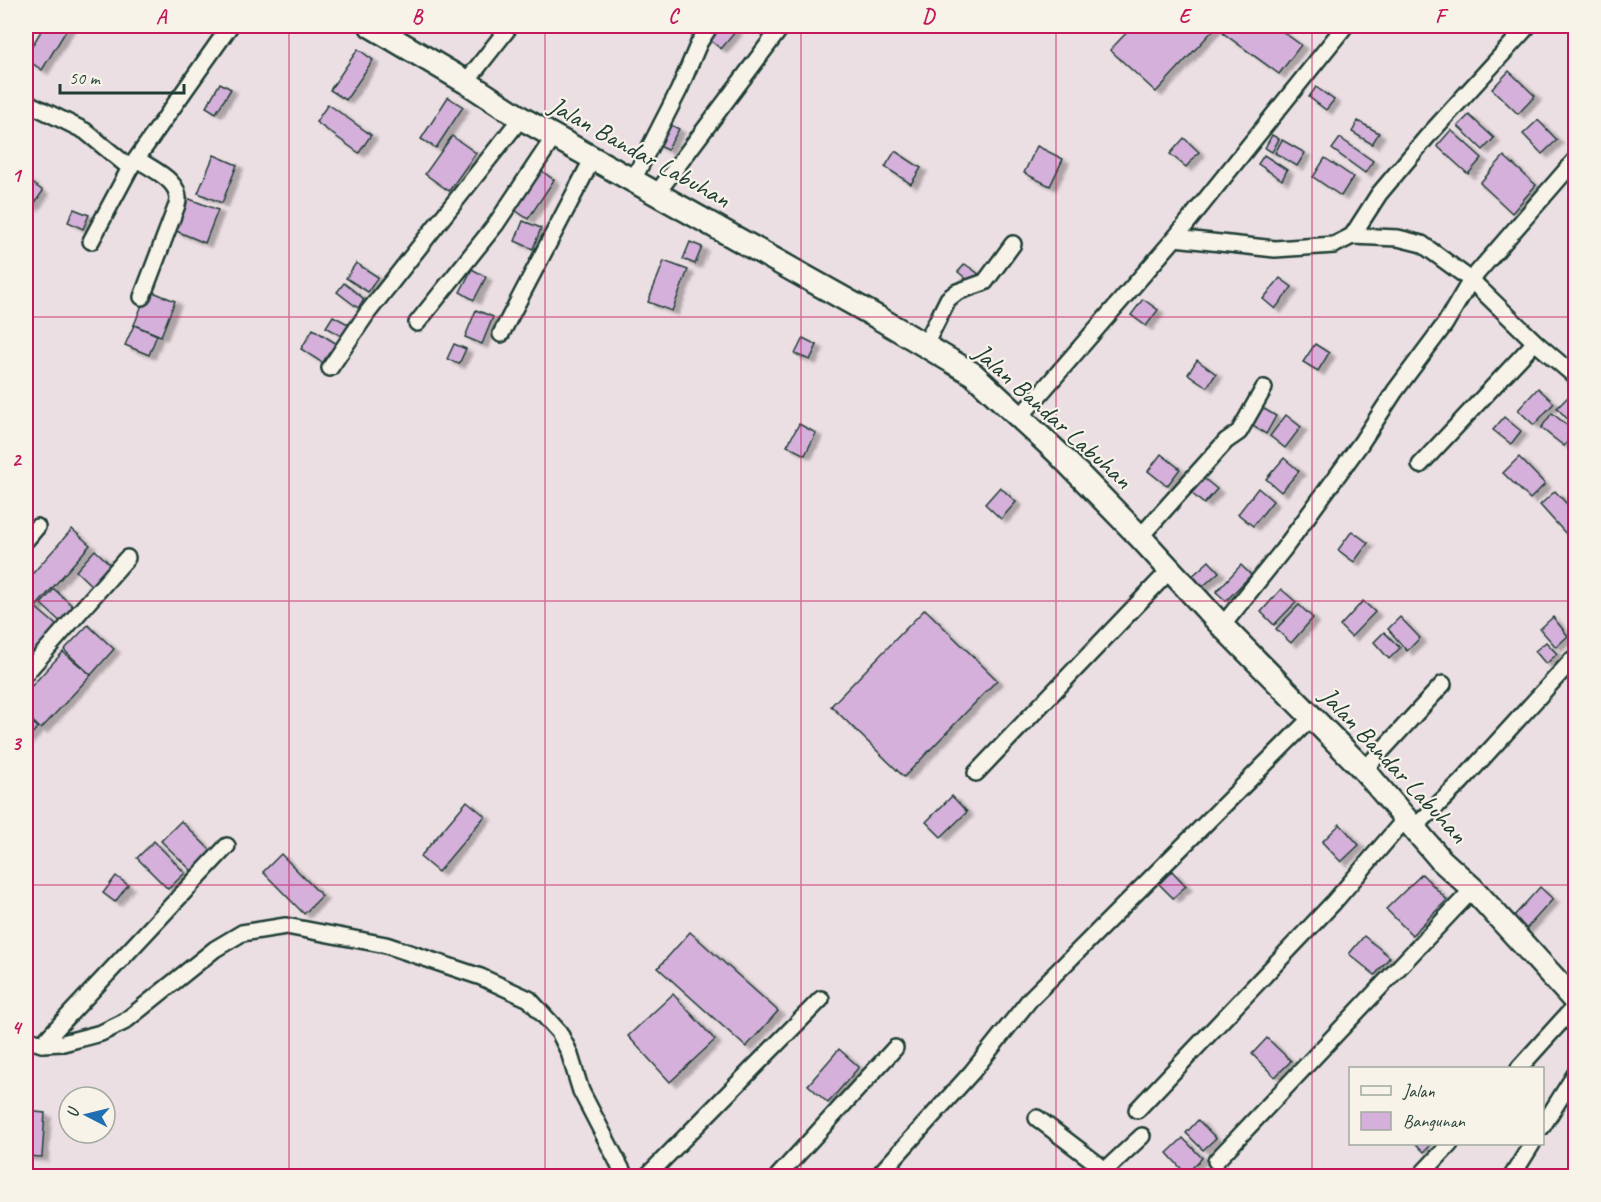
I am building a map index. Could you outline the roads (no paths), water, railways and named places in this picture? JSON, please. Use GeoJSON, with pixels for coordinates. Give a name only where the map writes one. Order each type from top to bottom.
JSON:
{"type":"FeatureCollection","features":[{"type":"Feature","properties":{"kind":"main road","name":"Jalan Bandar Labuhan"},"geometry":{"type":"LineString","coordinates":[[370,26],[466,82],[521,118],[973,374],[1057,452],[1222,626],[1364,770],[1441,860],[1473,889],[1575,1003]]}},
{"type":"Feature","properties":{"kind":"street"},"geometry":{"type":"LineString","coordinates":[[90,241],[133,164],[231,26]]}},
{"type":"Feature","properties":{"kind":"street"},"geometry":{"type":"LineString","coordinates":[[466,82],[510,26]]}},
{"type":"Feature","properties":{"kind":"street"},"geometry":{"type":"LineString","coordinates":[[633,180],[679,90],[699,43],[710,26]]}},
{"type":"Feature","properties":{"kind":"street"},"geometry":{"type":"LineString","coordinates":[[657,194],[782,26]]}},
{"type":"Feature","properties":{"kind":"street"},"geometry":{"type":"LineString","coordinates":[[1020,417],[1175,238],[1345,26]]}},
{"type":"Feature","properties":{"kind":"street"},"geometry":{"type":"LineString","coordinates":[[1352,236],[1379,194],[1426,138],[1528,26]]}},
{"type":"Feature","properties":{"kind":"street"},"geometry":{"type":"LineString","coordinates":[[26,102],[85,131],[133,164],[174,184],[179,194],[177,204],[142,297]]}},
{"type":"Feature","properties":{"kind":"street"},"geometry":{"type":"LineString","coordinates":[[330,368],[368,312],[521,118]]}},
{"type":"Feature","properties":{"kind":"street"},"geometry":{"type":"LineString","coordinates":[[417,323],[496,224],[554,137]]}},
{"type":"Feature","properties":{"kind":"street"},"geometry":{"type":"LineString","coordinates":[[501,334],[593,159]]}},
{"type":"Feature","properties":{"kind":"street"},"geometry":{"type":"LineString","coordinates":[[1222,626],[1283,550],[1355,452],[1395,391],[1445,324],[1471,280],[1575,159]]}},
{"type":"Feature","properties":{"kind":"street"},"geometry":{"type":"LineString","coordinates":[[1175,238],[1275,249],[1334,245],[1352,236],[1398,238],[1422,244],[1471,280],[1575,377]]}},
{"type":"Feature","properties":{"kind":"street"},"geometry":{"type":"LineString","coordinates":[[925,345],[948,299],[957,292],[985,282],[1013,244]]}},
{"type":"Feature","properties":{"kind":"street"},"geometry":{"type":"LineString","coordinates":[[1420,465],[1535,342]]}},
{"type":"Feature","properties":{"kind":"street"},"geometry":{"type":"LineString","coordinates":[[1140,537],[1226,441],[1239,432],[1264,388]]}},
{"type":"Feature","properties":{"kind":"street"},"geometry":{"type":"LineString","coordinates":[[26,540],[37,527]]}},
{"type":"Feature","properties":{"kind":"street"},"geometry":{"type":"LineString","coordinates":[[26,673],[127,558]]}},
{"type":"Feature","properties":{"kind":"street"},"geometry":{"type":"LineString","coordinates":[[976,773],[1170,570]]}},
{"type":"Feature","properties":{"kind":"street"},"geometry":{"type":"LineString","coordinates":[[1137,1110],[1410,823],[1461,782],[1573,659]]}},
{"type":"Feature","properties":{"kind":"street"},"geometry":{"type":"LineString","coordinates":[[1364,770],[1443,684]]}},
{"type":"Feature","properties":{"kind":"street"},"geometry":{"type":"LineString","coordinates":[[878,1176],[972,1072],[1031,998],[1311,718]]}},
{"type":"Feature","properties":{"kind":"street"},"geometry":{"type":"LineString","coordinates":[[42,1044],[227,846]]}},
{"type":"Feature","properties":{"kind":"street"},"geometry":{"type":"LineString","coordinates":[[1216,1161],[1473,889]]}},
{"type":"Feature","properties":{"kind":"street"},"geometry":{"type":"LineString","coordinates":[[26,1039],[42,1044],[63,1043],[102,1033],[124,1022],[214,949],[242,933],[286,926],[386,945],[481,977],[529,999],[559,1032],[569,1052],[580,1091],[625,1176]]}},
{"type":"Feature","properties":{"kind":"street"},"geometry":{"type":"LineString","coordinates":[[647,1176],[821,999]]}},
{"type":"Feature","properties":{"kind":"street"},"geometry":{"type":"LineString","coordinates":[[1520,1067],[1575,1003]]}},
{"type":"Feature","properties":{"kind":"street"},"geometry":{"type":"LineString","coordinates":[[778,1176],[895,1048]]}},
{"type":"Feature","properties":{"kind":"street"},"geometry":{"type":"LineString","coordinates":[[1544,1124],[1575,1073]]}},
{"type":"Feature","properties":{"kind":"street"},"geometry":{"type":"LineString","coordinates":[[1037,1118],[1102,1173],[1142,1136]]}},
{"type":"Feature","properties":{"kind":"street"},"geometry":{"type":"LineString","coordinates":[[1420,1176],[1448,1145]]}},
{"type":"Feature","properties":{"kind":"street"},"geometry":{"type":"LineString","coordinates":[[1512,1176],[1531,1145]]}}]}
